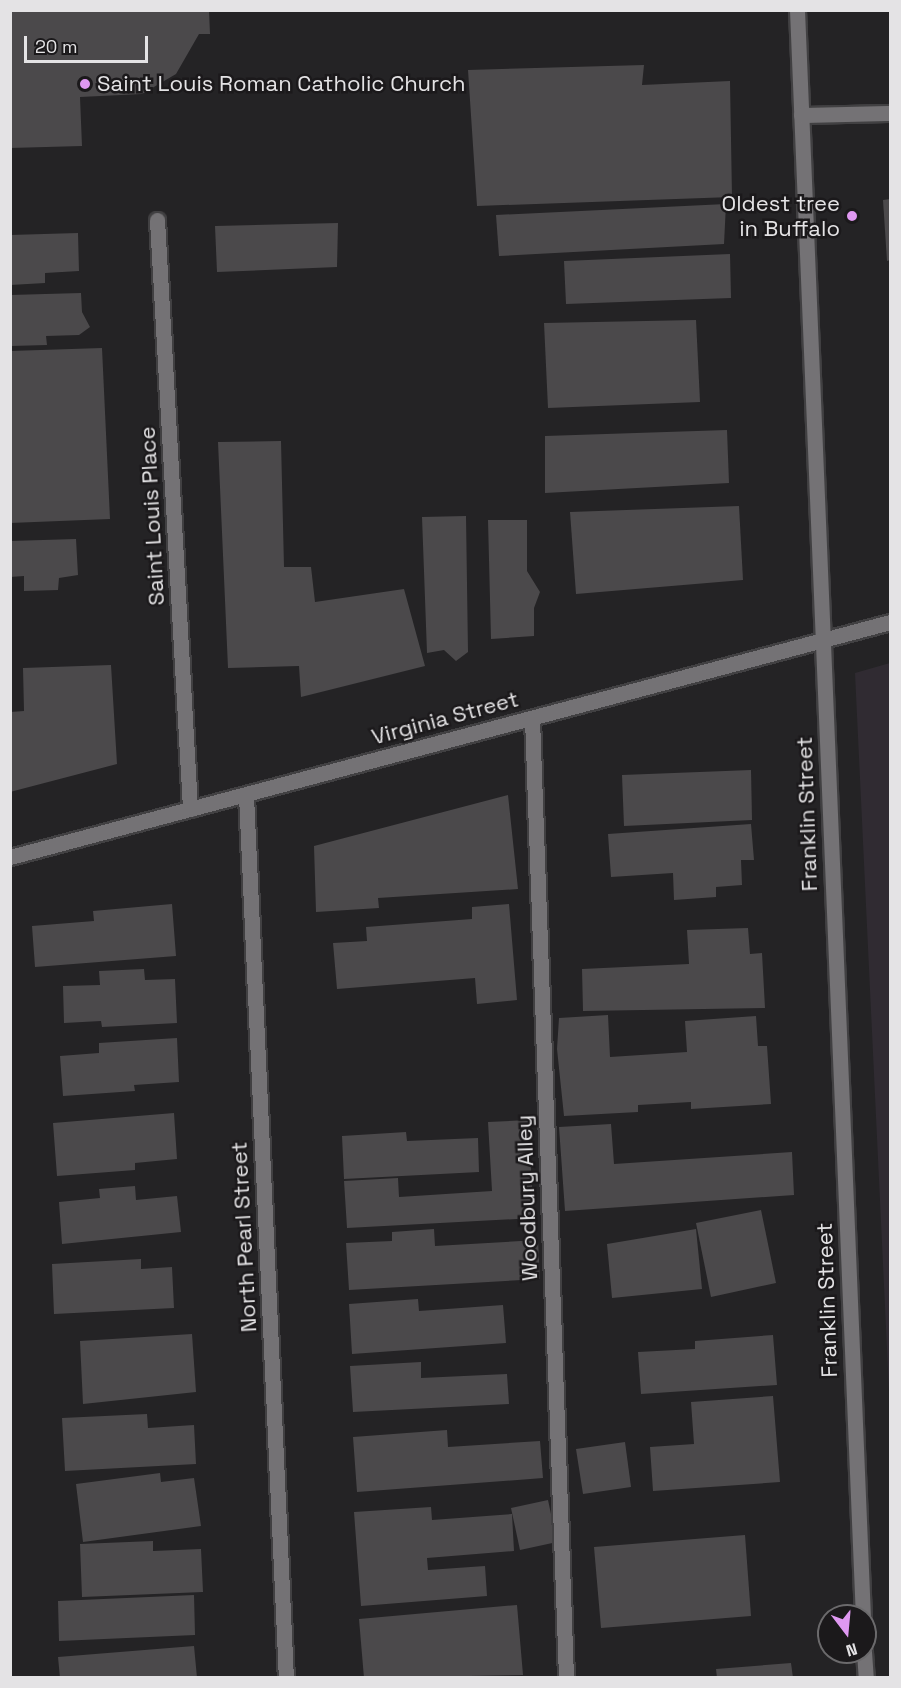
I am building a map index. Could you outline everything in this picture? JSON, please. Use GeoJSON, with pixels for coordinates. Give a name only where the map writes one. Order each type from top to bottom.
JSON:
{"type":"FeatureCollection","features":[{"type":"Feature","properties":{"kind":"street","name":"Franklin Street"},"geometry":{"type":"LineString","coordinates":[[796,10],[862,1604]]}},
{"type":"Feature","properties":{"kind":"street"},"geometry":{"type":"LineString","coordinates":[[801,115],[891,113]]}},
{"type":"Feature","properties":{"kind":"street","name":"Saint Louis Place"},"geometry":{"type":"LineString","coordinates":[[156,220],[190,809]]}},
{"type":"Feature","properties":{"kind":"street","name":"Virginia Street"},"geometry":{"type":"LineString","coordinates":[[10,857],[891,621]]}},
{"type":"Feature","properties":{"kind":"street","name":"Woodbury Alley"},"geometry":{"type":"LineString","coordinates":[[532,718],[566,1677]]}},
{"type":"Feature","properties":{"kind":"street","name":"North Pearl Street"},"geometry":{"type":"LineString","coordinates":[[246,795],[286,1677]]}},
{"type":"Feature","properties":{"kind":"shaded area"},"geometry":{"type":"Polygon","coordinates":[[[890,663],[890,1412],[855,673],[890,663]]]}},
{"type":"Feature","properties":{"kind":"building","name":"Saint Louis Roman Catholic Church"},"geometry":{"type":"Polygon","coordinates":[[[10,10],[209,10],[210,34],[199,34],[176,74],[142,94],[80,97],[82,146],[10,148],[10,10]]]}},
{"type":"Feature","properties":{"kind":"building"},"geometry":{"type":"Polygon","coordinates":[[[644,65],[642,85],[730,81],[732,197],[477,206],[468,70],[644,65]]]}},
{"type":"Feature","properties":{"kind":"building"},"geometry":{"type":"Polygon","coordinates":[[[890,199],[890,260],[887,261],[883,200],[890,199]]]}},
{"type":"Feature","properties":{"kind":"building"},"geometry":{"type":"Polygon","coordinates":[[[726,204],[724,244],[499,256],[496,215],[726,204]]]}},
{"type":"Feature","properties":{"kind":"building"},"geometry":{"type":"Polygon","coordinates":[[[338,223],[337,267],[217,272],[215,226],[338,223]]]}},
{"type":"Feature","properties":{"kind":"building"},"geometry":{"type":"Polygon","coordinates":[[[78,233],[79,271],[45,273],[45,283],[10,285],[10,235],[78,233]]]}},
{"type":"Feature","properties":{"kind":"building"},"geometry":{"type":"Polygon","coordinates":[[[730,254],[731,298],[566,304],[564,261],[730,254]]]}},
{"type":"Feature","properties":{"kind":"building"},"geometry":{"type":"Polygon","coordinates":[[[81,293],[82,312],[90,327],[79,335],[46,336],[47,345],[11,346],[10,295],[81,293]]]}},
{"type":"Feature","properties":{"kind":"building"},"geometry":{"type":"Polygon","coordinates":[[[696,320],[700,402],[548,408],[544,323],[696,320]]]}},
{"type":"Feature","properties":{"kind":"building"},"geometry":{"type":"Polygon","coordinates":[[[102,348],[110,519],[10,523],[10,351],[102,348]]]}},
{"type":"Feature","properties":{"kind":"building"},"geometry":{"type":"Polygon","coordinates":[[[727,430],[729,483],[545,493],[545,436],[727,430]]]}},
{"type":"Feature","properties":{"kind":"building"},"geometry":{"type":"Polygon","coordinates":[[[281,441],[284,567],[311,567],[315,602],[404,589],[425,666],[301,697],[299,666],[228,668],[218,442],[281,441]]]}},
{"type":"Feature","properties":{"kind":"building"},"geometry":{"type":"Polygon","coordinates":[[[739,506],[743,580],[576,594],[570,512],[739,506]]]}},
{"type":"Feature","properties":{"kind":"building"},"geometry":{"type":"Polygon","coordinates":[[[466,516],[468,652],[456,661],[444,650],[427,653],[422,517],[466,516]]]}},
{"type":"Feature","properties":{"kind":"building"},"geometry":{"type":"Polygon","coordinates":[[[488,520],[527,520],[527,571],[540,592],[534,608],[534,636],[491,639],[488,520]]]}},
{"type":"Feature","properties":{"kind":"building"},"geometry":{"type":"Polygon","coordinates":[[[76,539],[78,575],[59,578],[58,590],[24,591],[24,576],[10,577],[10,541],[76,539]]]}},
{"type":"Feature","properties":{"kind":"building"},"geometry":{"type":"Polygon","coordinates":[[[111,665],[117,764],[10,792],[10,712],[24,711],[23,668],[111,665]]]}},
{"type":"Feature","properties":{"kind":"building"},"geometry":{"type":"Polygon","coordinates":[[[751,770],[752,820],[624,826],[622,775],[751,770]]]}},
{"type":"Feature","properties":{"kind":"building"},"geometry":{"type":"Polygon","coordinates":[[[508,795],[518,889],[378,898],[379,908],[316,912],[314,846],[508,795]]]}},
{"type":"Feature","properties":{"kind":"building"},"geometry":{"type":"Polygon","coordinates":[[[751,824],[754,860],[741,860],[742,885],[716,887],[716,897],[674,900],[673,873],[611,877],[608,834],[751,824]]]}},
{"type":"Feature","properties":{"kind":"building"},"geometry":{"type":"Polygon","coordinates":[[[172,904],[176,956],[35,967],[32,926],[94,921],[93,911],[172,904]]]}},
{"type":"Feature","properties":{"kind":"building"},"geometry":{"type":"Polygon","coordinates":[[[509,904],[517,1000],[477,1004],[475,978],[337,989],[333,943],[367,941],[366,927],[472,919],[472,907],[509,904]]]}},
{"type":"Feature","properties":{"kind":"building"},"geometry":{"type":"Polygon","coordinates":[[[748,928],[750,954],[762,953],[765,1008],[583,1011],[582,969],[689,964],[687,930],[748,928]]]}},
{"type":"Feature","properties":{"kind":"building"},"geometry":{"type":"Polygon","coordinates":[[[144,969],[145,980],[175,979],[177,1023],[102,1027],[101,1021],[64,1023],[63,986],[100,985],[99,971],[144,969]]]}},
{"type":"Feature","properties":{"kind":"building"},"geometry":{"type":"Polygon","coordinates":[[[608,1015],[610,1057],[687,1052],[685,1021],[756,1016],[758,1046],[767,1046],[771,1104],[691,1109],[691,1102],[638,1105],[638,1112],[564,1116],[557,1049],[559,1018],[608,1015]]]}},
{"type":"Feature","properties":{"kind":"building"},"geometry":{"type":"Polygon","coordinates":[[[177,1038],[179,1082],[134,1085],[135,1091],[63,1096],[60,1056],[99,1053],[99,1043],[177,1038]]]}},
{"type":"Feature","properties":{"kind":"building"},"geometry":{"type":"Polygon","coordinates":[[[174,1113],[177,1159],[135,1163],[135,1170],[57,1176],[53,1123],[174,1113]]]}},
{"type":"Feature","properties":{"kind":"building"},"geometry":{"type":"Polygon","coordinates":[[[528,1120],[534,1218],[347,1228],[344,1181],[398,1178],[399,1197],[492,1191],[488,1122],[528,1120]]]}},
{"type":"Feature","properties":{"kind":"building"},"geometry":{"type":"Polygon","coordinates":[[[611,1124],[614,1164],[792,1152],[794,1195],[565,1211],[559,1127],[611,1124]]]}},
{"type":"Feature","properties":{"kind":"building"},"geometry":{"type":"Polygon","coordinates":[[[406,1132],[407,1141],[478,1138],[479,1172],[344,1179],[342,1136],[406,1132]]]}},
{"type":"Feature","properties":{"kind":"building"},"geometry":{"type":"Polygon","coordinates":[[[135,1186],[136,1200],[177,1196],[181,1232],[62,1244],[59,1202],[100,1198],[99,1189],[135,1186]]]}},
{"type":"Feature","properties":{"kind":"building"},"geometry":{"type":"Polygon","coordinates":[[[761,1210],[776,1283],[711,1297],[696,1223],[761,1210]]]}},
{"type":"Feature","properties":{"kind":"building"},"geometry":{"type":"Polygon","coordinates":[[[434,1229],[435,1246],[538,1240],[540,1279],[349,1290],[346,1243],[392,1241],[392,1232],[434,1229]]]}},
{"type":"Feature","properties":{"kind":"building"},"geometry":{"type":"Polygon","coordinates":[[[696,1229],[702,1289],[612,1298],[607,1244],[696,1229]]]}},
{"type":"Feature","properties":{"kind":"building"},"geometry":{"type":"Polygon","coordinates":[[[141,1259],[141,1269],[172,1267],[174,1308],[54,1314],[52,1264],[141,1259]]]}},
{"type":"Feature","properties":{"kind":"building"},"geometry":{"type":"Polygon","coordinates":[[[418,1299],[419,1311],[503,1305],[506,1343],[352,1354],[349,1304],[418,1299]]]}},
{"type":"Feature","properties":{"kind":"building"},"geometry":{"type":"Polygon","coordinates":[[[192,1334],[196,1392],[83,1404],[80,1341],[192,1334]]]}},
{"type":"Feature","properties":{"kind":"building"},"geometry":{"type":"Polygon","coordinates":[[[773,1335],[777,1385],[641,1394],[638,1352],[695,1349],[695,1341],[773,1335]]]}},
{"type":"Feature","properties":{"kind":"building"},"geometry":{"type":"Polygon","coordinates":[[[421,1362],[421,1378],[507,1374],[509,1404],[353,1412],[350,1366],[421,1362]]]}},
{"type":"Feature","properties":{"kind":"building"},"geometry":{"type":"Polygon","coordinates":[[[773,1396],[780,1482],[653,1491],[650,1447],[694,1444],[691,1402],[773,1396]]]}},
{"type":"Feature","properties":{"kind":"building"},"geometry":{"type":"Polygon","coordinates":[[[147,1414],[148,1428],[194,1425],[196,1464],[65,1471],[62,1418],[147,1414]]]}},
{"type":"Feature","properties":{"kind":"building"},"geometry":{"type":"Polygon","coordinates":[[[447,1430],[448,1447],[540,1441],[543,1478],[357,1492],[353,1437],[447,1430]]]}},
{"type":"Feature","properties":{"kind":"building"},"geometry":{"type":"Polygon","coordinates":[[[625,1442],[631,1487],[583,1494],[576,1449],[625,1442]]]}},
{"type":"Feature","properties":{"kind":"building"},"geometry":{"type":"Polygon","coordinates":[[[160,1473],[161,1482],[194,1478],[201,1526],[83,1542],[76,1484],[160,1473]]]}},
{"type":"Feature","properties":{"kind":"building"},"geometry":{"type":"Polygon","coordinates":[[[548,1500],[557,1542],[520,1550],[511,1508],[548,1500]]]}},
{"type":"Feature","properties":{"kind":"building"},"geometry":{"type":"Polygon","coordinates":[[[431,1507],[432,1520],[512,1514],[514,1551],[427,1558],[428,1570],[485,1566],[487,1596],[361,1606],[354,1512],[431,1507]]]}},
{"type":"Feature","properties":{"kind":"building"},"geometry":{"type":"Polygon","coordinates":[[[745,1535],[751,1616],[601,1628],[594,1547],[745,1535]]]}},
{"type":"Feature","properties":{"kind":"building"},"geometry":{"type":"Polygon","coordinates":[[[153,1541],[153,1551],[201,1549],[203,1592],[82,1597],[80,1544],[153,1541]]]}},
{"type":"Feature","properties":{"kind":"building"},"geometry":{"type":"Polygon","coordinates":[[[194,1595],[195,1635],[59,1641],[58,1601],[194,1595]]]}},
{"type":"Feature","properties":{"kind":"building"},"geometry":{"type":"Polygon","coordinates":[[[517,1605],[523,1675],[364,1678],[359,1619],[517,1605]]]}},
{"type":"Feature","properties":{"kind":"building"},"geometry":{"type":"Polygon","coordinates":[[[194,1646],[197,1678],[60,1678],[58,1657],[194,1646]]]}},
{"type":"Feature","properties":{"kind":"building"},"geometry":{"type":"Polygon","coordinates":[[[791,1663],[793,1678],[717,1678],[716,1669],[791,1663]]]}},
{"type":"Feature","properties":{"kind":"place","name":"Saint Louis Roman Catholic Church"},"geometry":{"type":"Point","coordinates":[85,84]}},
{"type":"Feature","properties":{"kind":"place","name":"Oldest tree in Buffalo"},"geometry":{"type":"Point","coordinates":[852,216]}}]}
